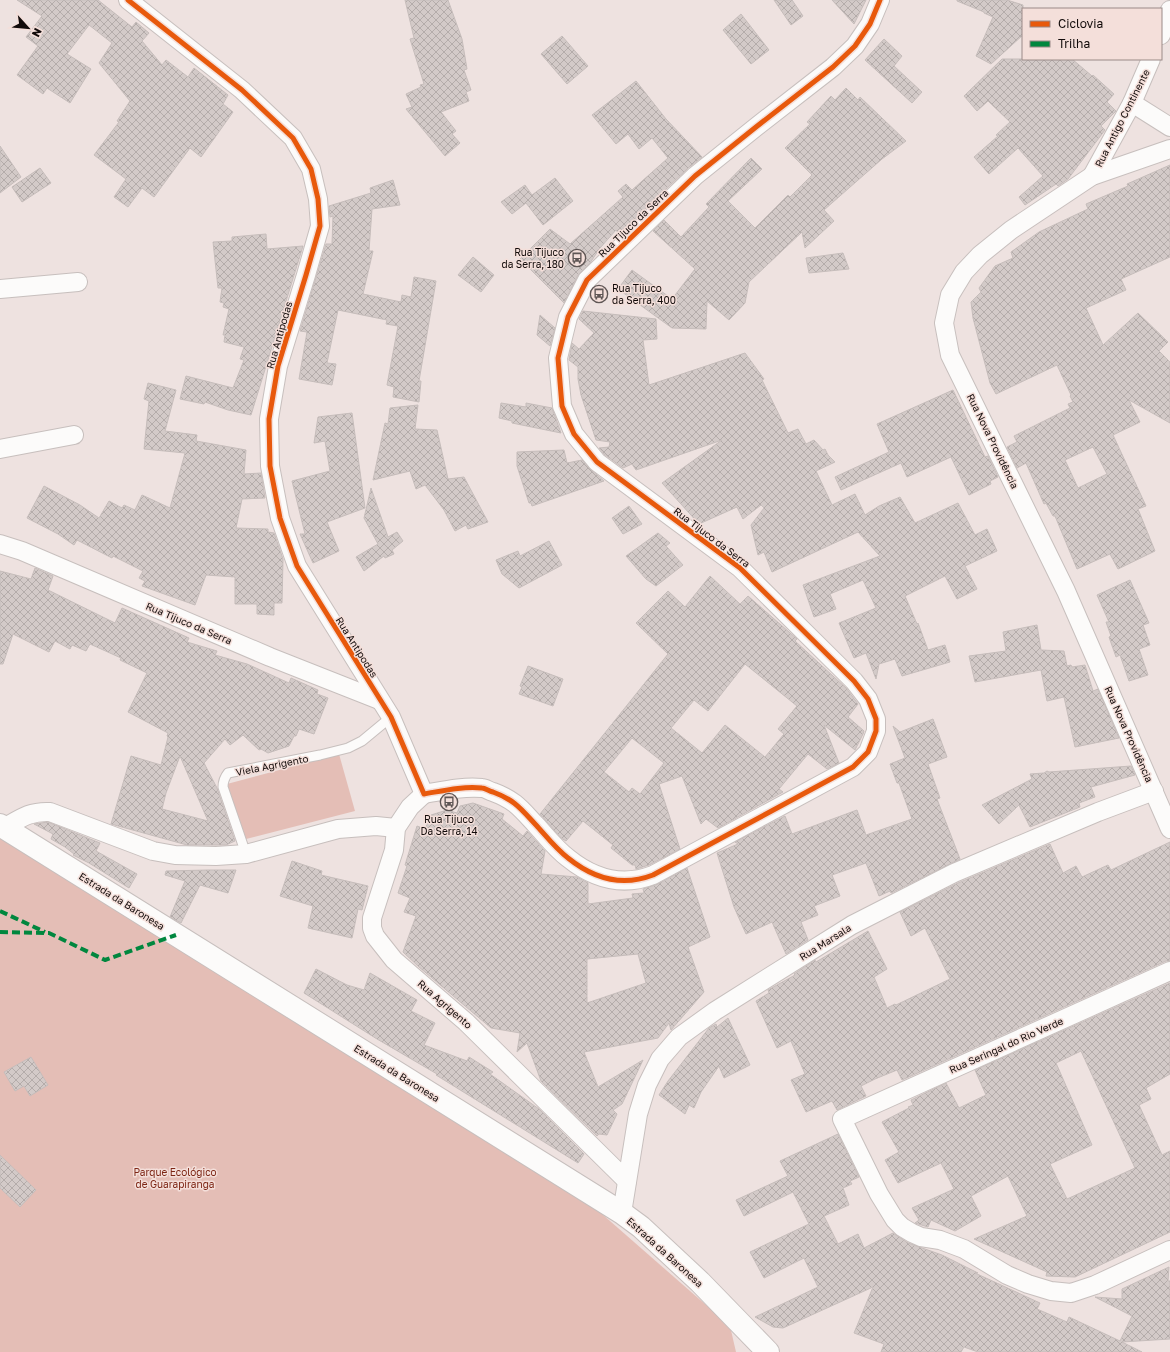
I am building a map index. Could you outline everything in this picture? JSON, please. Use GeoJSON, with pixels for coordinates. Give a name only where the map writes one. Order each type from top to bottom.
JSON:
{"type":"FeatureCollection","features":[{"type":"Feature","properties":{"kind":"main road","name":"Estrada da Baronesa"},"geometry":{"type":"LineString","coordinates":[[2,827],[622,1213],[641,1227],[700,1282],[768,1352]]}},
{"type":"Feature","properties":{"kind":"street","name":"Rua Antipodas"},"geometry":{"type":"LineString","coordinates":[[128,0],[242,90],[293,138],[311,169],[318,199],[320,226],[278,366],[269,418],[270,466],[280,518],[297,566],[379,700],[391,717],[424,794]]}},
{"type":"Feature","properties":{"kind":"street","name":"Rua Tijuco da Serra"},"geometry":{"type":"LineString","coordinates":[[424,794],[456,788],[482,788],[507,797],[520,807],[567,858],[587,872],[606,878],[623,881],[640,880],[653,875],[853,767],[868,752],[876,731],[876,718],[868,699],[854,681],[740,568],[596,462],[574,434],[562,406],[558,358],[568,317],[587,280],[695,176],[756,126],[833,67],[855,46],[870,24],[880,0]]}},
{"type":"Feature","properties":{"kind":"street"},"geometry":{"type":"LineString","coordinates":[[1162,32],[1170,10]]}},
{"type":"Feature","properties":{"kind":"street","name":"Rua Antigo Continente"},"geometry":{"type":"LineString","coordinates":[[1092,176],[1132,103],[1151,60]]}},
{"type":"Feature","properties":{"kind":"street"},"geometry":{"type":"LineString","coordinates":[[1132,103],[1170,126]]}},
{"type":"Feature","properties":{"kind":"street","name":"Rua Nova Providência"},"geometry":{"type":"LineString","coordinates":[[1170,149],[1092,176],[1011,230],[980,255],[964,272],[950,295],[944,323],[950,355],[1066,591],[1170,829]]}},
{"type":"Feature","properties":{"kind":"street"},"geometry":{"type":"LineString","coordinates":[[0,289],[78,282]]}},
{"type":"Feature","properties":{"kind":"street"},"geometry":{"type":"LineString","coordinates":[[0,449],[74,435]]}},
{"type":"Feature","properties":{"kind":"street","name":"Rua Tijuco da Serra"},"geometry":{"type":"LineString","coordinates":[[0,544],[22,551],[270,657],[379,700]]}},
{"type":"Feature","properties":{"kind":"street","name":"Rua Marsala"},"geometry":{"type":"LineString","coordinates":[[622,1213],[638,1114],[647,1086],[660,1059],[679,1037],[715,1011],[852,925],[954,873],[1098,812],[1154,791]]}},
{"type":"Feature","properties":{"kind":"street","name":"Rua Agrigento"},"geometry":{"type":"LineString","coordinates":[[424,794],[410,807],[396,828],[394,850],[372,918],[373,933],[394,960],[466,1022],[627,1181]]}},
{"type":"Feature","properties":{"kind":"street"},"geometry":{"type":"LineString","coordinates":[[2,827],[26,814],[39,811],[50,812],[153,851],[175,855],[216,856],[246,854],[338,829],[376,826],[396,828]]}},
{"type":"Feature","properties":{"kind":"street","name":"Rua Seringal do Rio Verde"},"geometry":{"type":"LineString","coordinates":[[1170,971],[842,1119],[879,1194],[895,1220],[902,1227],[921,1237],[940,1240],[964,1249],[1008,1275],[1028,1284],[1051,1291],[1071,1293],[1095,1285],[1170,1250]]}},
{"type":"Feature","properties":{"kind":"lane","name":"Viela Agrigento"},"geometry":{"type":"LineString","coordinates":[[246,854],[223,787],[223,782],[228,773],[348,748],[362,741],[391,717]]}},
{"type":"Feature","properties":{"kind":"green space"},"geometry":{"type":"Polygon","coordinates":[[[339,754],[355,811],[242,840],[227,784],[339,754]]]}},
{"type":"Feature","properties":{"kind":"green space","name":"Parque Ecológico de Guarapiranga"},"geometry":{"type":"Polygon","coordinates":[[[0,831],[578,1193],[730,1326],[736,1352],[0,1352],[0,831]]]}},
{"type":"Feature","properties":{"kind":"building"},"geometry":{"type":"Polygon","coordinates":[[[17,0],[98,0],[132,27],[136,22],[149,33],[142,41],[162,65],[166,60],[188,77],[194,68],[228,95],[223,104],[233,112],[201,157],[190,148],[154,197],[142,188],[128,207],[114,197],[126,179],[94,155],[119,122],[117,121],[130,101],[99,63],[112,43],[89,25],[67,54],[91,69],[70,103],[47,88],[43,94],[17,75],[38,46],[26,37],[42,16],[17,0]]]}},
{"type":"Feature","properties":{"kind":"building"},"geometry":{"type":"Polygon","coordinates":[[[405,0],[448,0],[462,39],[467,69],[464,70],[471,90],[466,92],[469,101],[441,112],[456,131],[452,134],[460,143],[445,156],[406,109],[412,107],[406,94],[424,84],[410,39],[414,38],[405,0]]]}},
{"type":"Feature","properties":{"kind":"building"},"geometry":{"type":"Polygon","coordinates":[[[774,0],[792,0],[803,16],[791,25],[774,0]]]}},
{"type":"Feature","properties":{"kind":"building"},"geometry":{"type":"Polygon","coordinates":[[[832,0],[866,0],[854,24],[832,0]]]}},
{"type":"Feature","properties":{"kind":"building"},"geometry":{"type":"Polygon","coordinates":[[[1007,0],[1023,5],[1022,36],[991,64],[976,56],[993,17],[957,1],[1007,0]]]}},
{"type":"Feature","properties":{"kind":"building"},"geometry":{"type":"Polygon","coordinates":[[[741,14],[769,50],[751,64],[723,30],[741,14]]]}},
{"type":"Feature","properties":{"kind":"building"},"geometry":{"type":"Polygon","coordinates":[[[562,36],[588,66],[567,84],[541,54],[562,36]]]}},
{"type":"Feature","properties":{"kind":"building"},"geometry":{"type":"Polygon","coordinates":[[[884,39],[902,56],[894,66],[922,92],[912,103],[865,60],[884,39]]]}},
{"type":"Feature","properties":{"kind":"building"},"geometry":{"type":"Polygon","coordinates":[[[1002,59],[1073,60],[1114,94],[1107,102],[1116,111],[1101,126],[1105,130],[1068,179],[1058,186],[1056,184],[1025,205],[1019,197],[1043,176],[1018,148],[989,174],[974,157],[998,136],[996,135],[1010,122],[988,101],[977,111],[964,96],[1002,59]]]}},
{"type":"Feature","properties":{"kind":"building"},"geometry":{"type":"Polygon","coordinates":[[[636,81],[666,119],[702,157],[688,168],[619,234],[616,230],[600,248],[590,263],[578,275],[564,303],[520,259],[550,229],[570,244],[623,197],[618,191],[626,184],[632,190],[668,158],[652,138],[639,149],[628,134],[616,144],[592,115],[636,81]]]}},
{"type":"Feature","properties":{"kind":"building"},"geometry":{"type":"Polygon","coordinates":[[[846,88],[858,100],[860,97],[906,141],[882,159],[824,210],[834,221],[805,248],[802,232],[749,282],[745,303],[729,320],[707,301],[706,329],[672,328],[618,289],[632,270],[672,299],[695,269],[653,231],[664,220],[681,237],[709,207],[706,204],[751,158],[762,169],[728,201],[755,228],[788,195],[790,197],[812,175],[785,148],[810,124],[807,122],[831,96],[835,100],[846,88]]]}},
{"type":"Feature","properties":{"kind":"building"},"geometry":{"type":"Polygon","coordinates":[[[0,146],[21,177],[0,193],[0,146]]]}},
{"type":"Feature","properties":{"kind":"building"},"geometry":{"type":"Polygon","coordinates":[[[1170,165],[1170,257],[1121,279],[1126,290],[1086,308],[1103,345],[1138,313],[1168,342],[1159,351],[1170,362],[1170,423],[1129,400],[1140,422],[1113,435],[1146,506],[1138,509],[1155,551],[1118,569],[1110,554],[1077,569],[1055,516],[1053,516],[1046,503],[1044,504],[1026,463],[1017,468],[1007,447],[1017,442],[1014,436],[1070,408],[1068,404],[1073,402],[1070,396],[1071,395],[1057,365],[996,394],[990,383],[973,318],[971,302],[981,292],[979,288],[995,266],[1013,258],[1011,252],[1039,232],[1088,209],[1086,204],[1128,186],[1127,184],[1170,165]],[[1093,447],[1065,460],[1078,488],[1107,474],[1093,447]]]}},
{"type":"Feature","properties":{"kind":"building"},"geometry":{"type":"Polygon","coordinates":[[[40,168],[51,183],[22,202],[12,187],[40,168]]]}},
{"type":"Feature","properties":{"kind":"building"},"geometry":{"type":"Polygon","coordinates":[[[555,178],[573,201],[543,225],[526,203],[512,214],[501,202],[525,185],[532,195],[555,178]]]}},
{"type":"Feature","properties":{"kind":"building"},"geometry":{"type":"Polygon","coordinates":[[[393,180],[400,205],[372,209],[369,251],[373,251],[363,294],[401,302],[402,295],[411,297],[414,277],[436,281],[419,381],[421,381],[419,402],[393,397],[394,387],[387,385],[398,326],[386,324],[387,320],[338,310],[327,363],[336,364],[332,385],[299,379],[307,332],[300,331],[326,244],[332,244],[333,216],[330,217],[329,206],[371,193],[370,188],[393,180]]]}},
{"type":"Feature","properties":{"kind":"building"},"geometry":{"type":"Polygon","coordinates":[[[266,234],[267,249],[303,246],[251,415],[228,410],[205,402],[204,404],[180,399],[186,376],[233,388],[244,360],[240,359],[244,347],[224,342],[225,335],[223,335],[229,309],[223,307],[224,303],[220,302],[222,288],[218,288],[213,242],[232,241],[232,237],[266,234]]]}},
{"type":"Feature","properties":{"kind":"building"},"geometry":{"type":"Polygon","coordinates":[[[843,253],[849,269],[809,273],[806,258],[843,253]]]}},
{"type":"Feature","properties":{"kind":"building"},"geometry":{"type":"Polygon","coordinates":[[[473,257],[494,275],[481,292],[458,275],[473,257]]]}},
{"type":"Feature","properties":{"kind":"building"},"geometry":{"type":"Polygon","coordinates":[[[583,311],[656,319],[657,339],[643,340],[649,385],[745,353],[764,379],[762,380],[788,433],[798,429],[806,444],[814,440],[823,450],[825,449],[828,455],[835,462],[816,471],[832,505],[855,494],[865,515],[879,506],[900,497],[915,523],[958,503],[975,535],[987,529],[997,551],[965,566],[977,589],[957,599],[945,576],[905,596],[917,624],[918,623],[928,650],[945,645],[950,662],[902,676],[895,659],[879,664],[876,679],[866,653],[854,658],[839,623],[876,608],[863,580],[830,594],[836,609],[814,617],[803,585],[880,556],[858,532],[772,572],[764,552],[758,555],[751,525],[764,508],[761,505],[743,519],[737,507],[699,524],[662,483],[722,440],[636,470],[632,464],[623,468],[604,454],[599,448],[609,447],[610,442],[596,440],[581,395],[578,379],[578,367],[569,360],[572,343],[579,349],[594,333],[579,319],[583,311]]]}},
{"type":"Feature","properties":{"kind":"building"},"geometry":{"type":"Polygon","coordinates":[[[540,315],[555,328],[550,346],[537,335],[540,315]]]}},
{"type":"Feature","properties":{"kind":"building"},"geometry":{"type":"Polygon","coordinates":[[[148,383],[176,390],[165,431],[197,435],[196,441],[246,450],[244,474],[261,473],[265,498],[242,499],[236,528],[268,529],[268,532],[274,533],[283,559],[282,603],[274,603],[274,615],[257,614],[257,604],[235,604],[235,577],[206,575],[195,605],[142,586],[145,581],[139,578],[143,571],[113,556],[112,558],[77,540],[74,545],[58,534],[27,518],[44,486],[80,505],[99,518],[109,501],[122,508],[124,505],[135,510],[142,495],[170,508],[185,453],[144,449],[149,401],[144,399],[148,383]]]}},
{"type":"Feature","properties":{"kind":"building"},"geometry":{"type":"Polygon","coordinates":[[[953,390],[985,457],[988,456],[998,477],[990,481],[991,484],[969,495],[951,457],[907,477],[901,463],[841,490],[835,477],[889,452],[877,424],[953,390]]]}},
{"type":"Feature","properties":{"kind":"building"},"geometry":{"type":"Polygon","coordinates":[[[501,403],[526,407],[526,403],[552,408],[561,433],[512,423],[512,421],[499,418],[501,403]]]}},
{"type":"Feature","properties":{"kind":"building"},"geometry":{"type":"Polygon","coordinates":[[[418,405],[415,429],[437,430],[448,479],[464,477],[488,522],[468,529],[466,525],[455,531],[444,510],[425,485],[416,489],[410,471],[373,480],[385,423],[388,424],[390,408],[418,405]]]}},
{"type":"Feature","properties":{"kind":"building"},"geometry":{"type":"Polygon","coordinates":[[[352,413],[365,508],[327,522],[339,551],[313,563],[300,534],[305,534],[292,481],[330,471],[325,441],[314,443],[318,417],[352,413]]]}},
{"type":"Feature","properties":{"kind":"building"},"geometry":{"type":"Polygon","coordinates":[[[564,450],[567,463],[582,460],[604,481],[532,506],[531,503],[529,503],[517,466],[517,452],[564,450]]]}},
{"type":"Feature","properties":{"kind":"building"},"geometry":{"type":"Polygon","coordinates":[[[371,488],[388,537],[397,532],[403,541],[392,550],[394,554],[385,558],[384,556],[364,571],[356,557],[378,544],[364,518],[371,488]]]}},
{"type":"Feature","properties":{"kind":"building"},"geometry":{"type":"Polygon","coordinates":[[[629,506],[642,524],[623,534],[612,518],[629,506]]]}},
{"type":"Feature","properties":{"kind":"building"},"geometry":{"type":"Polygon","coordinates":[[[658,533],[670,543],[666,546],[683,565],[656,586],[646,579],[626,556],[658,533]]]}},
{"type":"Feature","properties":{"kind":"building"},"geometry":{"type":"Polygon","coordinates":[[[549,541],[562,565],[519,588],[502,574],[496,560],[518,551],[520,556],[549,541]]]}},
{"type":"Feature","properties":{"kind":"building"},"geometry":{"type":"Polygon","coordinates":[[[35,568],[53,576],[48,590],[115,623],[122,608],[189,638],[187,642],[217,651],[215,655],[247,664],[289,683],[291,678],[318,690],[317,694],[328,698],[314,734],[299,729],[289,746],[268,753],[261,749],[259,750],[243,735],[230,745],[225,739],[204,763],[217,788],[235,841],[226,845],[187,845],[111,824],[131,756],[161,765],[168,733],[128,712],[147,673],[120,660],[121,658],[90,644],[86,651],[72,645],[70,649],[55,641],[49,652],[13,634],[3,664],[0,664],[0,571],[31,579],[35,568]],[[180,756],[166,793],[162,809],[208,821],[180,756]]]}},
{"type":"Feature","properties":{"kind":"building"},"geometry":{"type":"Polygon","coordinates":[[[710,576],[740,604],[748,596],[797,639],[795,641],[846,688],[858,704],[848,717],[864,731],[855,750],[824,725],[839,763],[827,769],[808,754],[779,789],[783,792],[718,828],[706,819],[701,824],[682,776],[659,784],[680,849],[649,865],[636,869],[635,865],[632,865],[611,848],[613,845],[583,821],[566,841],[561,838],[540,814],[668,654],[636,623],[668,591],[685,607],[710,576]],[[745,664],[708,711],[694,700],[671,728],[702,753],[725,725],[765,757],[784,734],[778,729],[797,706],[745,664]],[[632,738],[604,772],[629,792],[632,788],[640,794],[664,763],[632,738]]]}},
{"type":"Feature","properties":{"kind":"building"},"geometry":{"type":"Polygon","coordinates":[[[1130,580],[1149,623],[1143,625],[1150,645],[1139,649],[1148,675],[1129,681],[1120,655],[1116,657],[1109,637],[1111,636],[1106,622],[1109,622],[1097,595],[1130,580]]]}},
{"type":"Feature","properties":{"kind":"building"},"geometry":{"type":"Polygon","coordinates":[[[1037,625],[1041,650],[1064,651],[1067,666],[1071,665],[1072,667],[1085,665],[1093,691],[1098,689],[1119,738],[1075,747],[1064,697],[1047,701],[1041,670],[975,682],[969,656],[1006,651],[1003,632],[1037,625]]]}},
{"type":"Feature","properties":{"kind":"building"},"geometry":{"type":"Polygon","coordinates":[[[528,666],[563,679],[553,706],[519,694],[522,687],[520,686],[528,666]]]}},
{"type":"Feature","properties":{"kind":"building"},"geometry":{"type":"Polygon","coordinates":[[[933,719],[947,757],[928,764],[940,798],[937,799],[960,859],[891,893],[890,891],[879,896],[866,863],[832,875],[840,896],[814,906],[818,915],[801,922],[808,940],[786,954],[772,922],[746,934],[734,907],[717,853],[738,844],[735,842],[785,816],[792,834],[857,810],[866,835],[912,819],[899,783],[897,783],[890,764],[905,758],[893,726],[900,732],[933,719]]]}},
{"type":"Feature","properties":{"kind":"building"},"geometry":{"type":"Polygon","coordinates":[[[1131,766],[1135,775],[1091,787],[1095,797],[1079,803],[1080,807],[1030,827],[1019,805],[999,824],[982,805],[1032,779],[1030,774],[1044,773],[1047,771],[1131,766]]]}},
{"type":"Feature","properties":{"kind":"building"},"geometry":{"type":"Polygon","coordinates":[[[473,803],[504,814],[502,819],[523,836],[527,831],[545,851],[541,874],[577,877],[588,883],[588,904],[633,898],[632,894],[644,893],[643,889],[658,884],[687,868],[710,937],[688,947],[704,992],[671,1030],[669,1023],[658,1038],[584,1052],[598,1087],[643,1060],[622,1104],[613,1110],[617,1114],[607,1135],[599,1134],[597,1136],[541,1081],[527,1043],[517,1052],[520,1033],[491,1028],[403,952],[416,916],[404,912],[410,898],[398,893],[407,866],[405,865],[417,826],[425,829],[431,815],[447,810],[457,813],[460,806],[473,803]],[[638,954],[587,959],[587,1003],[646,983],[638,954]]]}},
{"type":"Feature","properties":{"kind":"building"},"geometry":{"type":"Polygon","coordinates":[[[48,822],[100,843],[96,851],[137,874],[129,888],[89,863],[73,855],[74,854],[65,847],[51,839],[53,834],[34,824],[48,822]]]}},
{"type":"Feature","properties":{"kind":"building"},"geometry":{"type":"Polygon","coordinates":[[[1170,842],[1170,961],[1166,961],[902,1080],[897,1070],[875,1079],[861,1086],[866,1096],[837,1110],[832,1101],[806,1112],[791,1080],[805,1074],[791,1041],[777,1048],[756,1001],[769,993],[768,990],[795,975],[794,974],[815,960],[816,962],[868,931],[887,969],[874,977],[887,1008],[895,1004],[896,1005],[950,979],[925,928],[911,936],[900,912],[958,883],[1050,844],[1063,873],[1076,866],[1082,877],[1108,865],[1111,870],[1170,842]]]}},
{"type":"Feature","properties":{"kind":"building"},"geometry":{"type":"Polygon","coordinates":[[[292,861],[322,871],[321,875],[368,886],[362,910],[358,909],[352,938],[308,928],[313,906],[280,896],[292,861]]]}},
{"type":"Feature","properties":{"kind":"building"},"geometry":{"type":"Polygon","coordinates":[[[236,870],[228,893],[200,885],[181,923],[170,917],[185,881],[165,875],[166,871],[236,870]]]}},
{"type":"Feature","properties":{"kind":"building"},"geometry":{"type":"Polygon","coordinates":[[[316,969],[347,985],[364,990],[370,973],[417,1000],[411,1011],[435,1023],[424,1045],[467,1061],[469,1057],[493,1072],[490,1074],[539,1109],[584,1154],[578,1163],[436,1075],[437,1074],[377,1039],[304,993],[316,969]]]}},
{"type":"Feature","properties":{"kind":"building"},"geometry":{"type":"Polygon","coordinates":[[[1170,983],[1170,1074],[1146,1088],[1151,1099],[1139,1105],[1162,1155],[1170,1151],[1170,1232],[1075,1277],[1046,1276],[1047,1272],[974,1239],[1027,1216],[1008,1176],[971,1196],[981,1216],[955,1231],[931,1220],[928,1227],[915,1223],[919,1220],[912,1208],[954,1189],[941,1163],[898,1183],[885,1160],[899,1152],[882,1122],[913,1105],[911,1100],[946,1083],[959,1108],[986,1095],[975,1070],[1170,983]],[[1081,1051],[1056,1063],[1092,1145],[1050,1164],[1067,1199],[1135,1168],[1081,1051]]]}},
{"type":"Feature","properties":{"kind":"building"},"geometry":{"type":"Polygon","coordinates":[[[728,1018],[750,1065],[724,1078],[719,1066],[701,1092],[694,1108],[689,1105],[685,1114],[659,1095],[709,1028],[716,1024],[717,1027],[728,1018]]]}},
{"type":"Feature","properties":{"kind":"building"},"geometry":{"type":"Polygon","coordinates":[[[31,1057],[48,1085],[30,1096],[24,1086],[15,1091],[4,1072],[31,1057]]]}},
{"type":"Feature","properties":{"kind":"building"},"geometry":{"type":"Polygon","coordinates":[[[838,1134],[859,1177],[850,1181],[852,1184],[843,1188],[849,1205],[824,1216],[838,1244],[858,1234],[864,1248],[893,1233],[908,1243],[942,1255],[978,1273],[975,1273],[1040,1303],[1037,1309],[1067,1322],[1069,1317],[1120,1341],[1132,1316],[1095,1297],[1122,1299],[1122,1289],[1169,1267],[1170,1339],[1122,1342],[1142,1352],[978,1352],[964,1347],[961,1352],[881,1352],[884,1344],[854,1333],[873,1287],[783,1328],[773,1327],[755,1317],[818,1287],[804,1258],[764,1278],[750,1252],[809,1224],[793,1192],[744,1216],[736,1200],[788,1176],[780,1161],[838,1134]]]}},
{"type":"Feature","properties":{"kind":"building"},"geometry":{"type":"Polygon","coordinates":[[[0,1155],[36,1190],[20,1207],[0,1188],[0,1155]]]}},
{"type":"Feature","properties":{"kind":"marked path"},"geometry":{"type":"LineString","coordinates":[[0,911],[45,932]]}},
{"type":"Feature","properties":{"kind":"marked path"},"geometry":{"type":"LineString","coordinates":[[0,932],[49,933],[105,960],[176,935]]}},
{"type":"Feature","properties":{"kind":"cycle path"},"geometry":{"type":"LineString","coordinates":[[128,0],[242,90],[293,138],[311,169],[318,199],[320,226],[278,366],[269,419],[270,466],[280,518],[297,566],[391,717],[424,794],[452,789],[484,788],[501,795],[507,798],[526,814],[559,851],[568,858],[598,876],[619,880],[642,879],[653,875],[853,767],[868,752],[876,731],[876,719],[868,699],[854,681],[740,568],[597,462],[574,434],[562,406],[558,358],[568,317],[587,280],[695,176],[833,67],[855,46],[870,24],[880,0]]}},
{"type":"Feature","properties":{"kind":"place","name":"Rua Tijuco da Serra, 180"},"geometry":{"type":"Point","coordinates":[577,258]}},
{"type":"Feature","properties":{"kind":"place","name":"Rua Tijuco da Serra, 400"},"geometry":{"type":"Point","coordinates":[599,294]}},
{"type":"Feature","properties":{"kind":"place","name":"Rua Tijuco Da Serra, 14"},"geometry":{"type":"Point","coordinates":[449,802]}}]}
